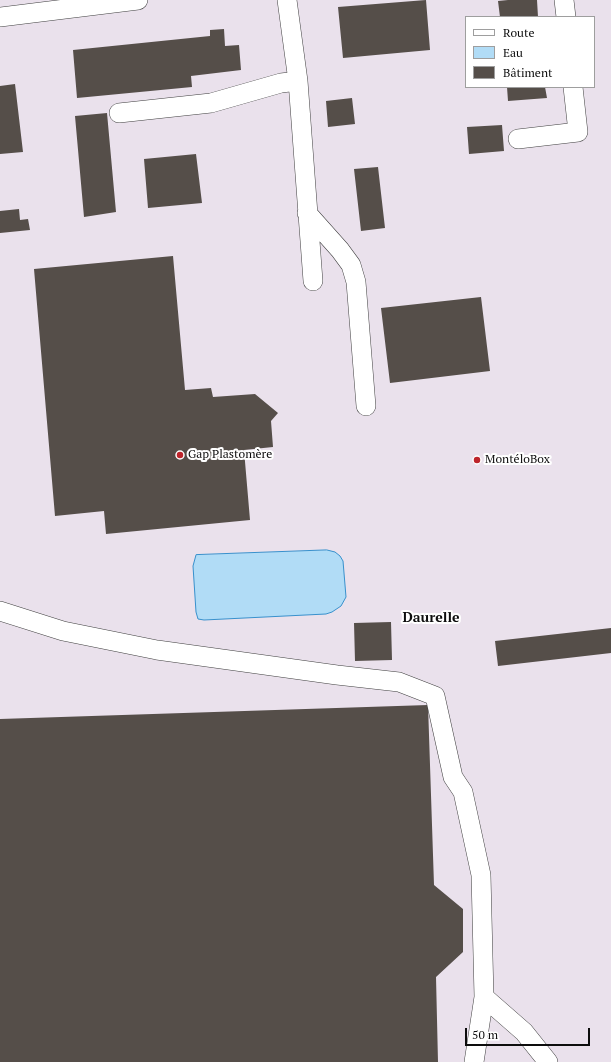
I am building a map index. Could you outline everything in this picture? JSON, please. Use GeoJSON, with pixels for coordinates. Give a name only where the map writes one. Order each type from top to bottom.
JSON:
{"type":"FeatureCollection","features":[{"type":"Feature","properties":{"kind":"street"},"geometry":{"type":"LineString","coordinates":[[0,18],[138,0]]}},
{"type":"Feature","properties":{"kind":"street"},"geometry":{"type":"LineString","coordinates":[[287,0],[298,81],[312,281]]}},
{"type":"Feature","properties":{"kind":"street"},"geometry":{"type":"LineString","coordinates":[[564,0],[566,16]]}},
{"type":"Feature","properties":{"kind":"street"},"geometry":{"type":"LineString","coordinates":[[119,113],[211,103],[281,83],[298,81]]}},
{"type":"Feature","properties":{"kind":"street"},"geometry":{"type":"LineString","coordinates":[[518,139],[578,132],[573,88]]}},
{"type":"Feature","properties":{"kind":"street"},"geometry":{"type":"LineString","coordinates":[[307,213],[340,250],[351,265],[356,282],[366,406]]}},
{"type":"Feature","properties":{"kind":"street"},"geometry":{"type":"LineString","coordinates":[[0,611],[64,632],[157,650],[399,682],[435,696],[453,777],[463,792],[481,875],[484,997],[474,1062]]}},
{"type":"Feature","properties":{"kind":"street"},"geometry":{"type":"LineString","coordinates":[[484,997],[524,1032],[548,1062]]}},
{"type":"Feature","properties":{"kind":"shaded area"},"geometry":{"type":"Polygon","coordinates":[[[0,0],[611,0],[611,1062],[0,1062],[0,0]]]}},
{"type":"Feature","properties":{"kind":"water"},"geometry":{"type":"Polygon","coordinates":[[[327,550],[335,552],[343,561],[346,597],[341,606],[332,612],[326,614],[204,620],[198,619],[196,612],[193,566],[196,555],[327,550]]]}},
{"type":"Feature","properties":{"kind":"building"},"geometry":{"type":"Polygon","coordinates":[[[426,0],[430,50],[343,58],[338,7],[426,0]]]}},
{"type":"Feature","properties":{"kind":"building"},"geometry":{"type":"Polygon","coordinates":[[[537,0],[538,16],[500,16],[498,1],[537,0]]]}},
{"type":"Feature","properties":{"kind":"building"},"geometry":{"type":"Polygon","coordinates":[[[224,29],[225,46],[239,45],[241,70],[191,76],[192,87],[77,98],[73,50],[210,36],[210,30],[224,29]]]}},
{"type":"Feature","properties":{"kind":"building"},"geometry":{"type":"Polygon","coordinates":[[[15,84],[23,152],[0,154],[0,86],[15,84]]]}},
{"type":"Feature","properties":{"kind":"building"},"geometry":{"type":"Polygon","coordinates":[[[507,88],[545,88],[547,98],[508,101],[507,88]]]}},
{"type":"Feature","properties":{"kind":"building"},"geometry":{"type":"Polygon","coordinates":[[[352,98],[355,124],[328,127],[326,101],[352,98]]]}},
{"type":"Feature","properties":{"kind":"building"},"geometry":{"type":"Polygon","coordinates":[[[107,113],[116,212],[84,217],[75,116],[107,113]]]}},
{"type":"Feature","properties":{"kind":"building"},"geometry":{"type":"Polygon","coordinates":[[[502,125],[504,151],[469,154],[467,127],[502,125]]]}},
{"type":"Feature","properties":{"kind":"building"},"geometry":{"type":"Polygon","coordinates":[[[196,154],[202,203],[148,208],[144,159],[196,154]]]}},
{"type":"Feature","properties":{"kind":"building"},"geometry":{"type":"Polygon","coordinates":[[[378,167],[385,228],[361,231],[354,169],[378,167]]]}},
{"type":"Feature","properties":{"kind":"building"},"geometry":{"type":"Polygon","coordinates":[[[19,209],[20,220],[28,219],[30,230],[0,233],[0,211],[19,209]]]}},
{"type":"Feature","properties":{"kind":"building"},"geometry":{"type":"Polygon","coordinates":[[[173,256],[185,390],[211,388],[213,397],[255,394],[278,413],[271,421],[273,447],[244,450],[250,520],[106,534],[104,511],[55,516],[34,269],[173,256]]]}},
{"type":"Feature","properties":{"kind":"building"},"geometry":{"type":"Polygon","coordinates":[[[481,297],[490,371],[390,383],[381,308],[481,297]]]}},
{"type":"Feature","properties":{"kind":"building"},"geometry":{"type":"Polygon","coordinates":[[[391,622],[392,660],[355,661],[354,623],[391,622]]]}},
{"type":"Feature","properties":{"kind":"building"},"geometry":{"type":"Polygon","coordinates":[[[611,628],[611,653],[498,666],[495,641],[611,628]]]}},
{"type":"Feature","properties":{"kind":"building"},"geometry":{"type":"Polygon","coordinates":[[[428,705],[434,885],[463,909],[463,952],[436,977],[438,1062],[0,1062],[0,719],[428,705]]]}},
{"type":"Feature","properties":{"kind":"place","name":"Gap Plastomère"},"geometry":{"type":"Point","coordinates":[180,455]}},
{"type":"Feature","properties":{"kind":"place","name":"MontéloBox"},"geometry":{"type":"Point","coordinates":[477,460]}},
{"type":"Feature","properties":{"kind":"district","name":"Daurelle"},"geometry":{"type":"Point","coordinates":[431,618]}}]}
